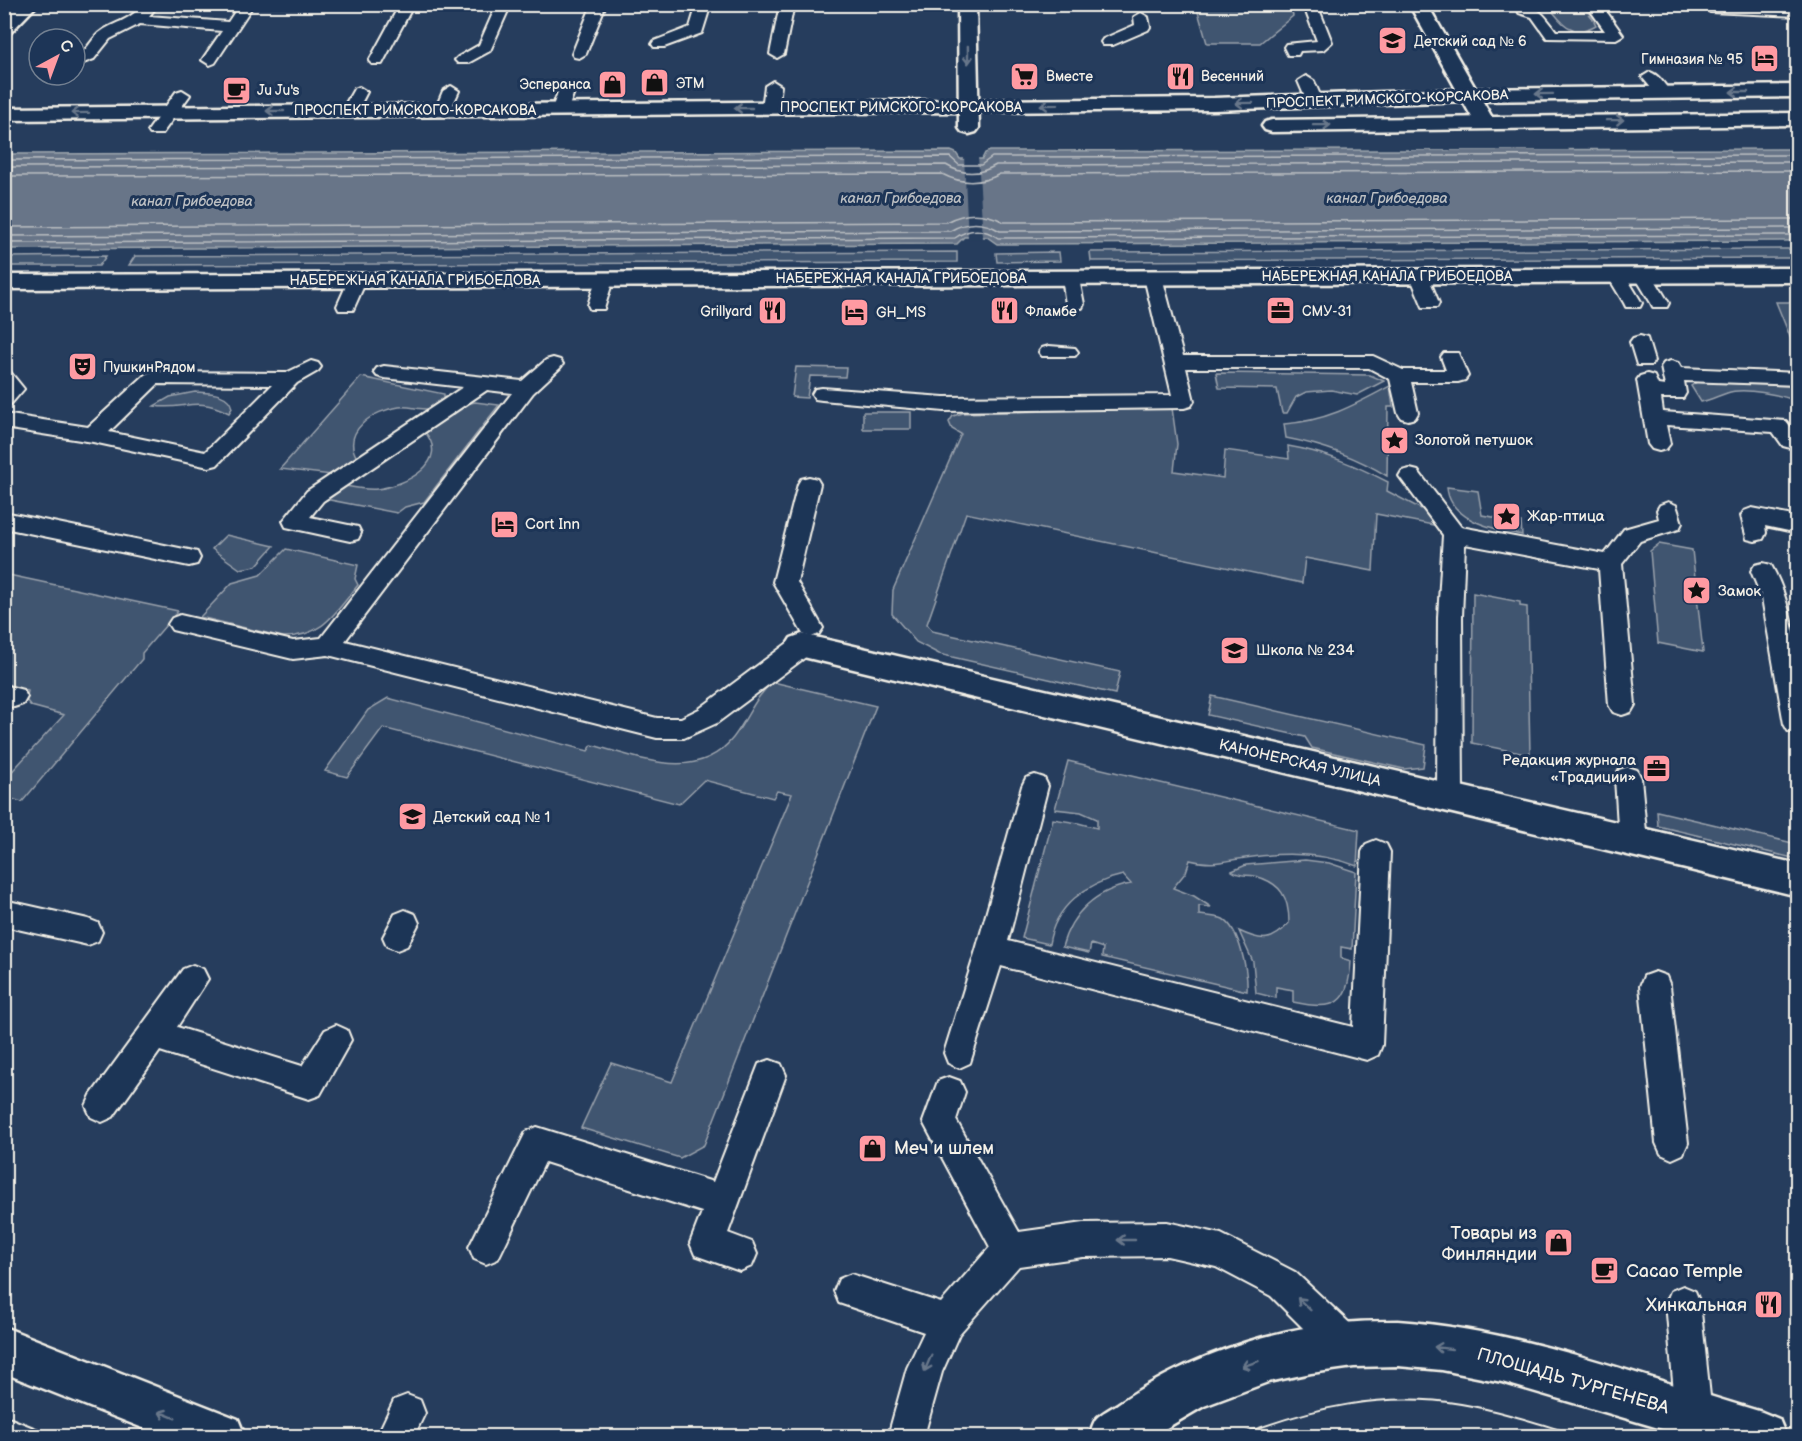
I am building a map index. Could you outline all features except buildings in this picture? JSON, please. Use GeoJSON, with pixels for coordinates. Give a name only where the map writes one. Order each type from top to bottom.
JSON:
{"type":"FeatureCollection","features":[{"type":"Feature","properties":{"kind":"street"},"geometry":{"type":"LineString","coordinates":[[4,28],[29,4]]}},
{"type":"Feature","properties":{"kind":"street"},"geometry":{"type":"LineString","coordinates":[[967,4],[969,128]]}},
{"type":"Feature","properties":{"kind":"street"},"geometry":{"type":"LineString","coordinates":[[1418,4],[1484,122]]}},
{"type":"Feature","properties":{"kind":"street","name":"ПРОСПЕКТ РИМСКОГО-КОРСАКОВА"},"geometry":{"type":"LineString","coordinates":[[4,114],[175,103],[447,100],[560,109],[1315,102],[1656,84],[1797,91]]}},
{"type":"Feature","properties":{"kind":"street","name":"ПРОСПЕКТ РИМСКОГО-КОРСАКОВА"},"geometry":{"type":"LineString","coordinates":[[1251,126],[1797,119]]}},
{"type":"Feature","properties":{"kind":"street","name":"ПРОСПЕКТ РИМСКОГО-КОРСАКОВА"},"geometry":{"type":"LineString","coordinates":[[946,128],[990,128]]}},
{"type":"Feature","properties":{"kind":"street","name":"ПРОСПЕКТ РИМСКОГО-КОРСАКОВА"},"geometry":{"type":"LineString","coordinates":[[4,132],[553,129]]}},
{"type":"Feature","properties":{"kind":"street","name":"НАБЕРЕЖНАЯ КАНАЛА ГРИБОЕДОВА"},"geometry":{"type":"LineString","coordinates":[[4,282],[1797,275]]}},
{"type":"Feature","properties":{"kind":"street","name":"КАНОНЕРСКАЯ УЛИЦА"},"geometry":{"type":"LineString","coordinates":[[807,637],[1450,798],[1797,880]]}},
{"type":"Feature","properties":{"kind":"street","name":"ПЛОЩАДЬ ТУРГЕНЕВА"},"geometry":{"type":"LineString","coordinates":[[1113,1437],[1136,1419],[1205,1380],[1249,1364],[1296,1351],[1346,1345],[1441,1347],[1488,1355],[1544,1369],[1762,1437]]}},
{"type":"Feature","properties":{"kind":"street"},"geometry":{"type":"LineString","coordinates":[[4,1350],[221,1437]]}},
{"type":"Feature","properties":{"kind":"lane"},"geometry":{"type":"LineString","coordinates":[[87,57],[105,36],[138,20],[152,4]]}},
{"type":"Feature","properties":{"kind":"lane"},"geometry":{"type":"LineString","coordinates":[[210,60],[247,4]]}},
{"type":"Feature","properties":{"kind":"lane"},"geometry":{"type":"LineString","coordinates":[[377,61],[407,4]]}},
{"type":"Feature","properties":{"kind":"lane"},"geometry":{"type":"LineString","coordinates":[[463,60],[485,48],[504,4]]}},
{"type":"Feature","properties":{"kind":"lane"},"geometry":{"type":"LineString","coordinates":[[579,54],[599,4]]}},
{"type":"Feature","properties":{"kind":"lane"},"geometry":{"type":"LineString","coordinates":[[1293,52],[1291,47],[1318,47],[1325,42],[1310,4]]}},
{"type":"Feature","properties":{"kind":"lane"},"geometry":{"type":"LineString","coordinates":[[1521,6],[1524,10],[1537,14],[1552,35],[1621,41],[1593,4]]}},
{"type":"Feature","properties":{"kind":"lane"},"geometry":{"type":"LineString","coordinates":[[1715,9],[1797,12]]}},
{"type":"Feature","properties":{"kind":"lane"},"geometry":{"type":"LineString","coordinates":[[659,44],[697,30],[707,12]]}},
{"type":"Feature","properties":{"kind":"lane"},"geometry":{"type":"LineString","coordinates":[[777,54],[781,12]]}},
{"type":"Feature","properties":{"kind":"lane"},"geometry":{"type":"LineString","coordinates":[[1108,42],[1143,27],[1141,16]]}},
{"type":"Feature","properties":{"kind":"lane"},"geometry":{"type":"LineString","coordinates":[[138,20],[233,27]]}},
{"type":"Feature","properties":{"kind":"lane"},"geometry":{"type":"LineString","coordinates":[[1306,81],[1315,102]]}},
{"type":"Feature","properties":{"kind":"lane"},"geometry":{"type":"LineString","coordinates":[[770,108],[773,86]]}},
{"type":"Feature","properties":{"kind":"lane"},"geometry":{"type":"LineString","coordinates":[[560,109],[567,89]]}},
{"type":"Feature","properties":{"kind":"lane"},"geometry":{"type":"LineString","coordinates":[[156,131],[175,103]]}},
{"type":"Feature","properties":{"kind":"lane"},"geometry":{"type":"LineString","coordinates":[[1616,275],[1634,303]]}},
{"type":"Feature","properties":{"kind":"lane"},"geometry":{"type":"LineString","coordinates":[[1643,275],[1660,303]]}},
{"type":"Feature","properties":{"kind":"lane"},"geometry":{"type":"LineString","coordinates":[[1419,276],[1430,303]]}},
{"type":"Feature","properties":{"kind":"lane"},"geometry":{"type":"LineString","coordinates":[[822,394],[943,399],[1184,401],[1153,277]]}},
{"type":"Feature","properties":{"kind":"lane"},"geometry":{"type":"LineString","coordinates":[[1071,278],[1075,304]]}},
{"type":"Feature","properties":{"kind":"lane"},"geometry":{"type":"LineString","coordinates":[[597,305],[604,279]]}},
{"type":"Feature","properties":{"kind":"lane"},"geometry":{"type":"LineString","coordinates":[[346,306],[357,281]]}},
{"type":"Feature","properties":{"kind":"lane"},"geometry":{"type":"LineString","coordinates":[[1175,362],[1373,362],[1399,376],[1458,376],[1451,357]]}},
{"type":"Feature","properties":{"kind":"lane"},"geometry":{"type":"LineString","coordinates":[[328,646],[526,388],[553,364]]}},
{"type":"Feature","properties":{"kind":"lane"},"geometry":{"type":"LineString","coordinates":[[4,421],[93,435],[209,460],[290,379],[311,367]]}},
{"type":"Feature","properties":{"kind":"lane"},"geometry":{"type":"LineString","coordinates":[[1659,444],[1645,368],[1676,393],[1672,370],[1797,379]]}},
{"type":"Feature","properties":{"kind":"lane"},"geometry":{"type":"LineString","coordinates":[[384,372],[526,388]]}},
{"type":"Feature","properties":{"kind":"lane"},"geometry":{"type":"LineString","coordinates":[[1399,376],[1408,413]]}},
{"type":"Feature","properties":{"kind":"lane"},"geometry":{"type":"LineString","coordinates":[[4,377],[14,389],[4,399]]}},
{"type":"Feature","properties":{"kind":"lane"},"geometry":{"type":"LineString","coordinates":[[93,435],[153,378],[290,379]]}},
{"type":"Feature","properties":{"kind":"lane"},"geometry":{"type":"LineString","coordinates":[[350,533],[294,521],[315,496],[483,383]]}},
{"type":"Feature","properties":{"kind":"lane"},"geometry":{"type":"LineString","coordinates":[[1655,418],[1779,426],[1790,441],[1797,443]]}},
{"type":"Feature","properties":{"kind":"lane"},"geometry":{"type":"LineString","coordinates":[[1410,476],[1454,534],[1450,617],[1450,798]]}},
{"type":"Feature","properties":{"kind":"lane"},"geometry":{"type":"LineString","coordinates":[[180,624],[293,650],[328,646],[645,725],[684,728],[708,716],[807,637],[785,582],[809,484]]}},
{"type":"Feature","properties":{"kind":"lane"},"geometry":{"type":"LineString","coordinates":[[1622,705],[1610,563],[1632,535],[1671,523],[1668,510]]}},
{"type":"Feature","properties":{"kind":"lane"},"geometry":{"type":"LineString","coordinates":[[1755,533],[1752,516],[1797,525]]}},
{"type":"Feature","properties":{"kind":"lane"},"geometry":{"type":"LineString","coordinates":[[4,520],[189,558]]}},
{"type":"Feature","properties":{"kind":"lane"},"geometry":{"type":"LineString","coordinates":[[1454,534],[1610,563]]}},
{"type":"Feature","properties":{"kind":"lane"},"geometry":{"type":"LineString","coordinates":[[1763,571],[1774,598],[1797,724]]}},
{"type":"Feature","properties":{"kind":"lane"},"geometry":{"type":"LineString","coordinates":[[1628,778],[1633,842]]}},
{"type":"Feature","properties":{"kind":"lane"},"geometry":{"type":"LineString","coordinates":[[959,1053],[991,950],[1035,786]]}},
{"type":"Feature","properties":{"kind":"lane"},"geometry":{"type":"LineString","coordinates":[[991,950],[1367,1045],[1376,852]]}},
{"type":"Feature","properties":{"kind":"lane"},"geometry":{"type":"LineString","coordinates":[[4,913],[88,932]]}},
{"type":"Feature","properties":{"kind":"lane"},"geometry":{"type":"LineString","coordinates":[[102,1106],[193,979]]}},
{"type":"Feature","properties":{"kind":"lane"},"geometry":{"type":"LineString","coordinates":[[1655,986],[1672,1143]]}},
{"type":"Feature","properties":{"kind":"lane"},"geometry":{"type":"LineString","coordinates":[[154,1034],[309,1084],[336,1040]]}},
{"type":"Feature","properties":{"kind":"lane"},"geometry":{"type":"LineString","coordinates":[[740,1254],[707,1243],[770,1075]]}},
{"type":"Feature","properties":{"kind":"lane"},"geometry":{"type":"LineString","coordinates":[[949,1092],[939,1122],[1010,1250]]}},
{"type":"Feature","properties":{"kind":"lane"},"geometry":{"type":"LineString","coordinates":[[486,1247],[537,1143],[723,1202]]}},
{"type":"Feature","properties":{"kind":"lane"},"geometry":{"type":"LineString","coordinates":[[906,1437],[925,1368],[947,1322],[1010,1250],[1083,1240],[1167,1239],[1221,1251],[1283,1284],[1346,1345]]}},
{"type":"Feature","properties":{"kind":"lane"},"geometry":{"type":"LineString","coordinates":[[851,1291],[879,1302],[947,1322]]}},
{"type":"Feature","properties":{"kind":"lane"},"geometry":{"type":"LineString","coordinates":[[1683,1303],[1694,1416]]}},
{"type":"Feature","properties":{"kind":"shaded area"},"geometry":{"type":"Polygon","coordinates":[[[1196,5],[1248,5],[1245,8],[1267,11],[1266,5],[1290,5],[1293,16],[1260,43],[1207,43],[1196,5]]]}},
{"type":"Feature","properties":{"kind":"shaded area"},"geometry":{"type":"Polygon","coordinates":[[[1548,5],[1571,5],[1582,8],[1588,12],[1596,25],[1580,30],[1568,27],[1548,5]]]}},
{"type":"Feature","properties":{"kind":"shaded area"},"geometry":{"type":"Polygon","coordinates":[[[1797,249],[1797,258],[1091,261],[1090,252],[1797,249]]]}},
{"type":"Feature","properties":{"kind":"shaded area"},"geometry":{"type":"Polygon","coordinates":[[[957,252],[957,262],[129,265],[135,256],[957,252]]]}},
{"type":"Feature","properties":{"kind":"shaded area"},"geometry":{"type":"Polygon","coordinates":[[[1059,252],[1060,261],[997,262],[996,253],[1059,252]]]}},
{"type":"Feature","properties":{"kind":"shaded area"},"geometry":{"type":"Polygon","coordinates":[[[106,256],[99,266],[5,266],[5,257],[106,256]]]}},
{"type":"Feature","properties":{"kind":"shaded area"},"geometry":{"type":"Polygon","coordinates":[[[1776,302],[1797,302],[1797,354],[1776,302]]]}},
{"type":"Feature","properties":{"kind":"shaded area"},"geometry":{"type":"Polygon","coordinates":[[[796,367],[846,368],[845,377],[810,376],[807,398],[792,397],[796,367]]]}},
{"type":"Feature","properties":{"kind":"shaded area"},"geometry":{"type":"Polygon","coordinates":[[[1216,373],[1370,375],[1384,381],[1357,395],[1331,390],[1306,392],[1296,397],[1287,413],[1282,413],[1277,389],[1219,388],[1216,373]]]}},
{"type":"Feature","properties":{"kind":"shaded area"},"geometry":{"type":"Polygon","coordinates":[[[361,377],[444,394],[444,401],[430,409],[399,407],[371,417],[357,431],[353,439],[353,448],[357,458],[332,475],[280,469],[361,377]]]}},
{"type":"Feature","properties":{"kind":"shaded area"},"geometry":{"type":"Polygon","coordinates":[[[1697,382],[1797,386],[1797,401],[1772,394],[1734,391],[1701,402],[1691,386],[1697,382]]]}},
{"type":"Feature","properties":{"kind":"shaded area"},"geometry":{"type":"Polygon","coordinates":[[[1390,386],[1393,407],[1388,407],[1387,476],[1338,452],[1286,438],[1284,424],[1326,416],[1390,386]]]}},
{"type":"Feature","properties":{"kind":"shaded area"},"geometry":{"type":"Polygon","coordinates":[[[195,392],[222,396],[227,399],[232,408],[229,413],[199,404],[174,407],[154,406],[170,397],[195,392]]]}},
{"type":"Feature","properties":{"kind":"shaded area"},"geometry":{"type":"Polygon","coordinates":[[[475,402],[499,405],[424,502],[405,507],[397,513],[325,499],[345,486],[377,489],[412,478],[429,462],[432,453],[431,442],[424,431],[462,405],[475,402]]]}},
{"type":"Feature","properties":{"kind":"shaded area"},"geometry":{"type":"Polygon","coordinates":[[[1172,408],[1177,444],[1174,471],[1223,478],[1225,450],[1289,459],[1288,446],[1339,460],[1388,482],[1387,491],[1429,513],[1438,526],[1376,514],[1373,571],[1305,558],[1302,583],[966,513],[927,624],[932,631],[1120,672],[1115,694],[939,654],[916,642],[892,614],[893,590],[961,434],[952,429],[949,422],[953,416],[963,413],[1172,408]]]}},
{"type":"Feature","properties":{"kind":"shaded area"},"geometry":{"type":"Polygon","coordinates":[[[863,412],[911,412],[911,429],[863,429],[863,412]]]}},
{"type":"Feature","properties":{"kind":"shaded area"},"geometry":{"type":"Polygon","coordinates":[[[1447,487],[1478,491],[1482,515],[1521,522],[1522,535],[1499,530],[1464,516],[1450,499],[1447,487]]]}},
{"type":"Feature","properties":{"kind":"shaded area"},"geometry":{"type":"Polygon","coordinates":[[[226,535],[274,546],[256,566],[240,569],[212,549],[226,535]]]}},
{"type":"Feature","properties":{"kind":"shaded area"},"geometry":{"type":"Polygon","coordinates":[[[1659,544],[1692,550],[1703,652],[1658,643],[1650,551],[1659,544]]]}},
{"type":"Feature","properties":{"kind":"shaded area"},"geometry":{"type":"Polygon","coordinates":[[[286,549],[358,565],[355,579],[358,585],[327,622],[308,633],[283,637],[200,617],[232,583],[260,575],[286,549]]]}},
{"type":"Feature","properties":{"kind":"shaded area"},"geometry":{"type":"Polygon","coordinates":[[[4,574],[178,611],[142,653],[142,659],[22,802],[5,797],[5,779],[64,715],[31,706],[26,700],[28,691],[5,685],[4,574]]]}},
{"type":"Feature","properties":{"kind":"shaded area"},"geometry":{"type":"Polygon","coordinates":[[[1473,593],[1520,602],[1520,606],[1527,607],[1530,755],[1472,743],[1473,593]]]}},
{"type":"Feature","properties":{"kind":"shaded area"},"geometry":{"type":"Polygon","coordinates":[[[773,682],[876,706],[704,1145],[680,1158],[581,1128],[611,1063],[672,1082],[792,794],[777,791],[773,798],[704,780],[679,804],[383,728],[347,777],[325,771],[368,710],[388,698],[588,751],[592,745],[648,760],[685,764],[702,760],[718,752],[733,738],[761,694],[773,682]]]}},
{"type":"Feature","properties":{"kind":"shaded area"},"geometry":{"type":"Polygon","coordinates":[[[1212,696],[1426,745],[1423,767],[1404,769],[1312,748],[1305,737],[1208,715],[1212,696]]]}},
{"type":"Feature","properties":{"kind":"shaded area"},"geometry":{"type":"Polygon","coordinates":[[[1068,761],[1359,830],[1357,866],[1330,858],[1288,854],[1212,863],[1190,860],[1186,872],[1173,888],[1194,896],[1211,907],[1199,906],[1199,915],[1221,918],[1229,924],[1242,952],[1247,991],[1102,957],[1103,948],[1091,944],[1089,953],[1062,947],[1072,924],[1087,905],[1107,892],[1131,884],[1123,875],[1097,884],[1074,898],[1058,918],[1049,944],[1022,938],[1053,819],[1097,828],[1097,819],[1081,812],[1055,809],[1068,761]]]}},
{"type":"Feature","properties":{"kind":"shaded area"},"geometry":{"type":"Polygon","coordinates":[[[1657,811],[1797,844],[1797,859],[1658,826],[1657,811]]]}},
{"type":"Feature","properties":{"kind":"shaded area"},"geometry":{"type":"Polygon","coordinates":[[[1305,860],[1329,863],[1356,872],[1352,949],[1341,947],[1341,958],[1351,961],[1347,987],[1343,996],[1329,1005],[1293,1002],[1293,990],[1276,987],[1276,998],[1256,993],[1253,962],[1239,931],[1254,937],[1272,937],[1289,923],[1289,914],[1282,892],[1277,887],[1264,879],[1232,871],[1246,865],[1305,860]]]}},
{"type":"Feature","properties":{"kind":"water","name":"канал Грибоедова"},"geometry":{"type":"Polygon","coordinates":[[[1797,149],[1798,241],[997,244],[987,237],[964,237],[957,244],[5,249],[4,154],[951,151],[956,153],[960,159],[982,159],[985,153],[990,151],[1797,149]]]}},
{"type":"Feature","properties":{"kind":"pier"},"geometry":{"type":"Polygon","coordinates":[[[1408,147],[1567,147],[1569,150],[1409,150],[1408,147]]]}},
{"type":"Feature","properties":{"kind":"pier"},"geometry":{"type":"Polygon","coordinates":[[[964,156],[978,156],[983,239],[968,239],[964,156]]]}},
{"type":"Feature","properties":{"kind":"tram line"},"geometry":{"type":"LineString","coordinates":[[1237,1436],[1319,1410],[1375,1401],[1404,1400],[1432,1400],[1476,1407],[1580,1436]]}},
{"type":"Feature","properties":{"kind":"tram line"},"geometry":{"type":"LineString","coordinates":[[4,1415],[56,1436]]}},
{"type":"Feature","properties":{"kind":"place","name":"Детский сад № 6"},"geometry":{"type":"Point","coordinates":[1393,41]}},
{"type":"Feature","properties":{"kind":"place","name":"Гимназия № 95"},"geometry":{"type":"Point","coordinates":[1764,59]}},
{"type":"Feature","properties":{"kind":"place","name":"Вместе"},"geometry":{"type":"Point","coordinates":[1025,76]}},
{"type":"Feature","properties":{"kind":"place","name":"Весенний"},"geometry":{"type":"Point","coordinates":[1180,76]}},
{"type":"Feature","properties":{"kind":"place","name":"ЭТМ"},"geometry":{"type":"Point","coordinates":[655,83]}},
{"type":"Feature","properties":{"kind":"place","name":"Эсперанса"},"geometry":{"type":"Point","coordinates":[612,84]}},
{"type":"Feature","properties":{"kind":"place","name":"Ju Ju's"},"geometry":{"type":"Point","coordinates":[236,90]}},
{"type":"Feature","properties":{"kind":"place","name":"Grillyard"},"geometry":{"type":"Point","coordinates":[773,311]}},
{"type":"Feature","properties":{"kind":"place","name":"Фламбе"},"geometry":{"type":"Point","coordinates":[1004,311]}},
{"type":"Feature","properties":{"kind":"place","name":"СМУ-31"},"geometry":{"type":"Point","coordinates":[1281,311]}},
{"type":"Feature","properties":{"kind":"place","name":"GH_MS"},"geometry":{"type":"Point","coordinates":[855,312]}},
{"type":"Feature","properties":{"kind":"place","name":"ПушкинРядом"},"geometry":{"type":"Point","coordinates":[82,367]}},
{"type":"Feature","properties":{"kind":"place","name":"Золотой петушок"},"geometry":{"type":"Point","coordinates":[1394,440]}},
{"type":"Feature","properties":{"kind":"place","name":"Жар-птица"},"geometry":{"type":"Point","coordinates":[1506,516]}},
{"type":"Feature","properties":{"kind":"place","name":"Cort Inn"},"geometry":{"type":"Point","coordinates":[504,524]}},
{"type":"Feature","properties":{"kind":"place","name":"Замок"},"geometry":{"type":"Point","coordinates":[1697,591]}},
{"type":"Feature","properties":{"kind":"place","name":"Школа № 234"},"geometry":{"type":"Point","coordinates":[1235,650]}},
{"type":"Feature","properties":{"kind":"place","name":"Редакция журнала «Традиции»"},"geometry":{"type":"Point","coordinates":[1657,769]}},
{"type":"Feature","properties":{"kind":"place","name":"Детский сад № 1"},"geometry":{"type":"Point","coordinates":[412,817]}},
{"type":"Feature","properties":{"kind":"place","name":"Меч и шлем"},"geometry":{"type":"Point","coordinates":[873,1148]}},
{"type":"Feature","properties":{"kind":"place","name":"Товары из Финляндии"},"geometry":{"type":"Point","coordinates":[1558,1243]}},
{"type":"Feature","properties":{"kind":"place","name":"Cacao Temple"},"geometry":{"type":"Point","coordinates":[1605,1271]}},
{"type":"Feature","properties":{"kind":"place","name":"Хинкальная"},"geometry":{"type":"Point","coordinates":[1768,1305]}}]}
